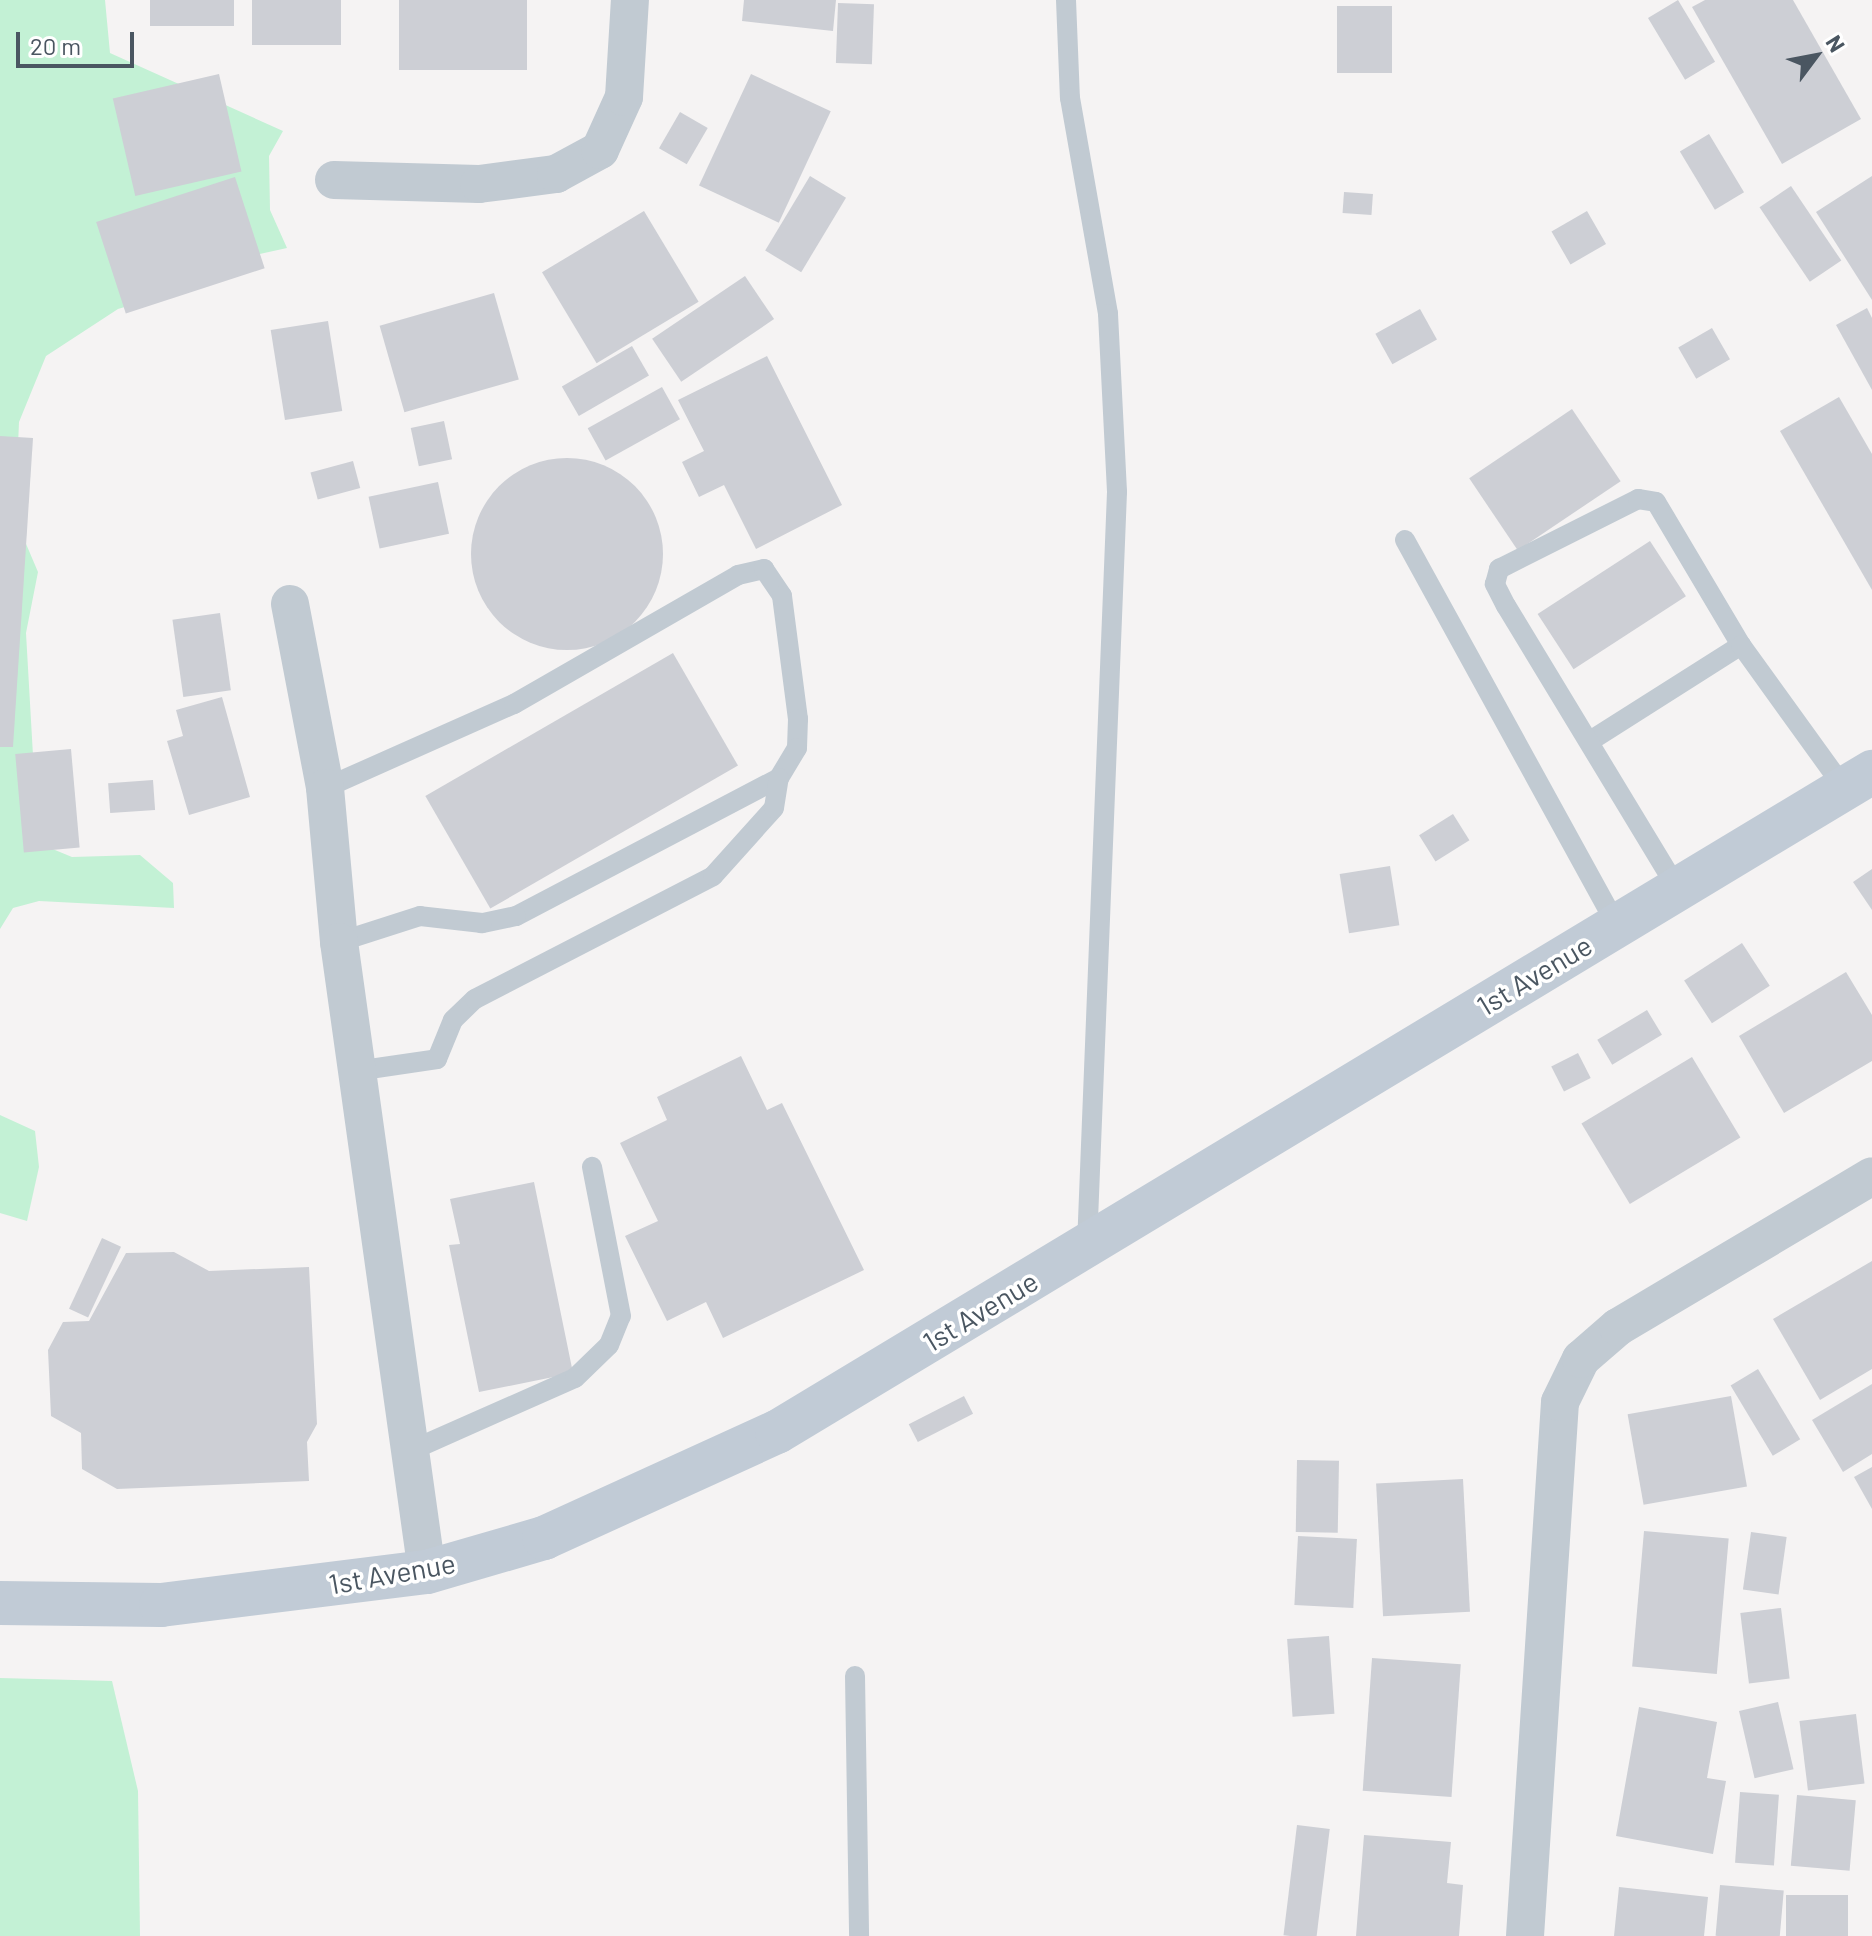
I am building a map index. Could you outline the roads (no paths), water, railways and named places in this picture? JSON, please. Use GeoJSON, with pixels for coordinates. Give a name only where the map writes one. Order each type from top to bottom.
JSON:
{"type":"FeatureCollection","features":[{"type":"Feature","properties":{"kind":"street"},"geometry":{"type":"LineString","coordinates":[[334,180],[479,184],[556,174],[600,150],[624,97],[630,0]]}},
{"type":"Feature","properties":{"kind":"street"},"geometry":{"type":"LineString","coordinates":[[290,604],[325,788],[339,942],[427,1572]]}},
{"type":"Feature","properties":{"kind":"street","name":"1st Avenue"},"geometry":{"type":"LineString","coordinates":[[0,1603],[161,1605],[427,1572],[544,1538],[777,1432],[1859,780]]}},
{"type":"Feature","properties":{"kind":"street"},"geometry":{"type":"LineString","coordinates":[[1525,1936],[1560,1402],[1581,1359],[1618,1327],[1872,1176]]}},
{"type":"Feature","properties":{"kind":"lane"},"geometry":{"type":"LineString","coordinates":[[1066,0],[1070,98],[1108,314],[1117,492],[1086,1248]]}},
{"type":"Feature","properties":{"kind":"lane"},"geometry":{"type":"LineString","coordinates":[[1677,888],[1506,606],[1495,584],[1499,569],[1638,499],[1656,502],[1741,645],[1859,780]]}},
{"type":"Feature","properties":{"kind":"lane"},"geometry":{"type":"LineString","coordinates":[[1405,540],[1617,925]]}},
{"type":"Feature","properties":{"kind":"lane"},"geometry":{"type":"LineString","coordinates":[[325,788],[514,704],[738,575],[764,569],[782,596],[798,719],[797,748],[779,778],[774,808],[713,876],[475,999],[453,1020],[437,1059],[356,1071]]}},
{"type":"Feature","properties":{"kind":"lane"},"geometry":{"type":"LineString","coordinates":[[1590,741],[1741,645]]}},
{"type":"Feature","properties":{"kind":"lane"},"geometry":{"type":"LineString","coordinates":[[339,942],[420,916],[482,923],[516,916],[779,778]]}},
{"type":"Feature","properties":{"kind":"lane"},"geometry":{"type":"LineString","coordinates":[[410,1451],[575,1378],[609,1345],[621,1316],[592,1167]]}},
{"type":"Feature","properties":{"kind":"lane"},"geometry":{"type":"LineString","coordinates":[[855,1676],[859,1936]]}}]}
